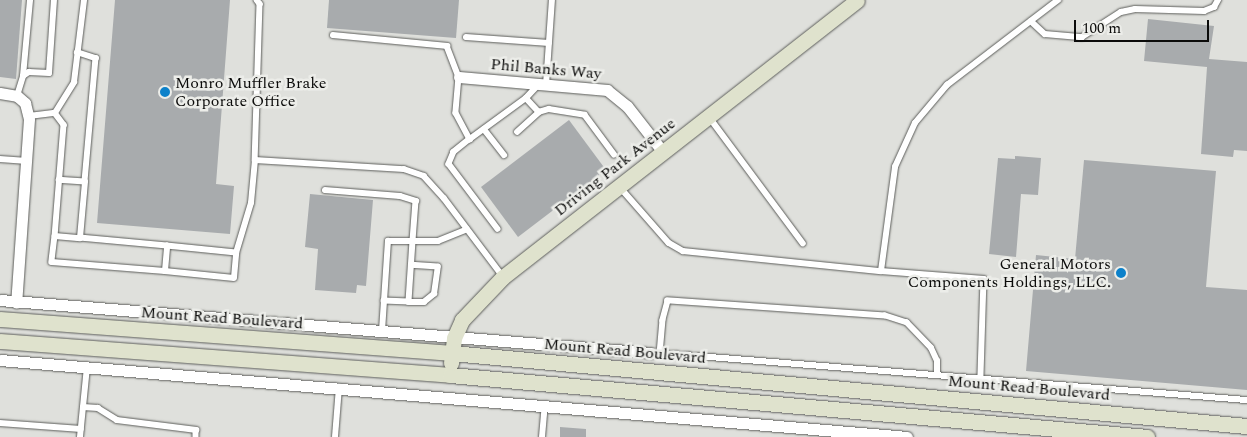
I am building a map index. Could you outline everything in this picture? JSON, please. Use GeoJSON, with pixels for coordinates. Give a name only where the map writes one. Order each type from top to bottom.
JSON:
{"type":"FeatureCollection","features":[{"type":"Feature","properties":{"kind":"main road","name":"Driving Park Avenue"},"geometry":{"type":"LineString","coordinates":[[450,374],[453,345],[469,310],[503,277],[857,0]]}},
{"type":"Feature","properties":{"kind":"main road","name":"Mount Read Boulevard"},"geometry":{"type":"LineString","coordinates":[[0,319],[453,345],[1247,426]]}},
{"type":"Feature","properties":{"kind":"main road"},"geometry":{"type":"LineString","coordinates":[[0,341],[450,374],[1062,433],[1147,437]]}},
{"type":"Feature","properties":{"kind":"street","name":"Phil Banks Way"},"geometry":{"type":"LineString","coordinates":[[459,78],[594,88],[616,96],[663,152]]}},
{"type":"Feature","properties":{"kind":"street"},"geometry":{"type":"LineString","coordinates":[[0,93],[17,96],[25,103],[29,116],[16,303]]}},
{"type":"Feature","properties":{"kind":"street","name":"Mount Read Boulevard"},"geometry":{"type":"LineString","coordinates":[[0,300],[16,303],[382,333],[453,345],[656,353]]}},
{"type":"Feature","properties":{"kind":"street"},"geometry":{"type":"LineString","coordinates":[[0,360],[448,396],[900,437]]}},
{"type":"Feature","properties":{"kind":"street","name":"Driving Park Avenue"},"geometry":{"type":"LineString","coordinates":[[448,396],[450,374]]}},
{"type":"Feature","properties":{"kind":"lane"},"geometry":{"type":"LineString","coordinates":[[17,96],[23,76],[30,0]]}},
{"type":"Feature","properties":{"kind":"lane"},"geometry":{"type":"LineString","coordinates":[[23,76],[29,72],[49,73],[54,0]]}},
{"type":"Feature","properties":{"kind":"lane"},"geometry":{"type":"LineString","coordinates":[[55,113],[74,82],[84,0]]}},
{"type":"Feature","properties":{"kind":"lane"},"geometry":{"type":"LineString","coordinates":[[55,113],[64,125],[52,262],[234,278],[236,253],[251,203],[255,160],[260,4],[257,0]]}},
{"type":"Feature","properties":{"kind":"lane"},"geometry":{"type":"LineString","coordinates":[[498,229],[449,164],[454,152],[543,84],[549,43],[552,0]]}},
{"type":"Feature","properties":{"kind":"lane"},"geometry":{"type":"LineString","coordinates":[[881,271],[895,167],[915,123],[947,85],[1058,0]]}},
{"type":"Feature","properties":{"kind":"lane"},"geometry":{"type":"LineString","coordinates":[[1031,22],[1045,34],[1082,37],[1122,12],[1135,10],[1204,11],[1214,7],[1218,0]]}},
{"type":"Feature","properties":{"kind":"lane"},"geometry":{"type":"LineString","coordinates":[[333,35],[447,46],[459,78],[456,113],[470,139]]}},
{"type":"Feature","properties":{"kind":"lane"},"geometry":{"type":"LineString","coordinates":[[466,37],[549,43]]}},
{"type":"Feature","properties":{"kind":"lane"},"geometry":{"type":"LineString","coordinates":[[78,52],[96,58],[80,238]]}},
{"type":"Feature","properties":{"kind":"lane"},"geometry":{"type":"LineString","coordinates":[[526,98],[539,112]]}},
{"type":"Feature","properties":{"kind":"lane"},"geometry":{"type":"LineString","coordinates":[[517,132],[539,112],[549,109],[584,115],[614,154]]}},
{"type":"Feature","properties":{"kind":"lane"},"geometry":{"type":"LineString","coordinates":[[29,116],[55,113]]}},
{"type":"Feature","properties":{"kind":"lane"},"geometry":{"type":"LineString","coordinates":[[709,116],[803,243]]}},
{"type":"Feature","properties":{"kind":"lane"},"geometry":{"type":"LineString","coordinates":[[484,129],[504,155]]}},
{"type":"Feature","properties":{"kind":"lane"},"geometry":{"type":"LineString","coordinates":[[0,159],[27,161]]}},
{"type":"Feature","properties":{"kind":"lane"},"geometry":{"type":"LineString","coordinates":[[255,160],[404,169],[424,176],[503,277]]}},
{"type":"Feature","properties":{"kind":"lane"},"geometry":{"type":"LineString","coordinates":[[59,180],[85,182]]}},
{"type":"Feature","properties":{"kind":"lane"},"geometry":{"type":"LineString","coordinates":[[619,186],[669,244],[683,251],[881,271],[984,278],[982,377]]}},
{"type":"Feature","properties":{"kind":"lane"},"geometry":{"type":"LineString","coordinates":[[325,190],[400,196],[416,201],[409,302]]}},
{"type":"Feature","properties":{"kind":"lane"},"geometry":{"type":"LineString","coordinates":[[382,333],[388,241],[438,241],[467,229]]}},
{"type":"Feature","properties":{"kind":"lane"},"geometry":{"type":"LineString","coordinates":[[55,236],[236,253]]}},
{"type":"Feature","properties":{"kind":"lane"},"geometry":{"type":"LineString","coordinates":[[165,271],[167,246]]}},
{"type":"Feature","properties":{"kind":"lane"},"geometry":{"type":"LineString","coordinates":[[384,301],[424,302],[434,294],[438,267],[412,264]]}},
{"type":"Feature","properties":{"kind":"lane"},"geometry":{"type":"LineString","coordinates":[[937,372],[937,360],[931,348],[907,323],[885,316],[668,301],[656,353],[908,374],[937,372],[1247,400]]}},
{"type":"Feature","properties":{"kind":"lane"},"geometry":{"type":"LineString","coordinates":[[80,437],[87,366]]}},
{"type":"Feature","properties":{"kind":"lane"},"geometry":{"type":"LineString","coordinates":[[335,437],[339,387]]}},
{"type":"Feature","properties":{"kind":"lane"},"geometry":{"type":"LineString","coordinates":[[542,437],[545,405]]}},
{"type":"Feature","properties":{"kind":"lane"},"geometry":{"type":"LineString","coordinates":[[83,407],[98,408],[117,420],[196,430],[196,437]]}},
{"type":"Feature","properties":{"kind":"lane"},"geometry":{"type":"LineString","coordinates":[[0,423],[81,429]]}},
{"type":"Feature","properties":{"kind":"building"},"geometry":{"type":"Polygon","coordinates":[[[0,0],[22,0],[16,79],[0,77],[0,0]]]}},
{"type":"Feature","properties":{"kind":"building","name":"Monro Muffler Brake Corporate Office"},"geometry":{"type":"Polygon","coordinates":[[[115,0],[230,0],[216,184],[234,186],[230,234],[97,223],[115,0]]]}},
{"type":"Feature","properties":{"kind":"building"},"geometry":{"type":"Polygon","coordinates":[[[329,0],[459,0],[456,38],[327,28],[329,0]]]}},
{"type":"Feature","properties":{"kind":"building"},"geometry":{"type":"Polygon","coordinates":[[[1148,19],[1214,26],[1209,59],[1247,62],[1247,151],[1234,150],[1233,157],[1201,154],[1207,67],[1144,61],[1148,19]]]}},
{"type":"Feature","properties":{"kind":"building"},"geometry":{"type":"Polygon","coordinates":[[[569,120],[606,170],[518,237],[481,187],[569,120]]]}},
{"type":"Feature","properties":{"kind":"building"},"geometry":{"type":"Polygon","coordinates":[[[1015,156],[1041,158],[1038,195],[1021,194],[1016,257],[989,254],[998,158],[1015,159],[1015,156]]]}},
{"type":"Feature","properties":{"kind":"building","name":"General Motors Components Holdings, LLC."},"geometry":{"type":"Polygon","coordinates":[[[1084,160],[1216,171],[1206,287],[1247,290],[1247,390],[1026,371],[1036,255],[1075,259],[1084,160]]]}},
{"type":"Feature","properties":{"kind":"building"},"geometry":{"type":"Polygon","coordinates":[[[310,194],[373,200],[366,286],[357,285],[356,293],[315,290],[318,249],[305,247],[310,194]]]}},
{"type":"Feature","properties":{"kind":"building"},"geometry":{"type":"Polygon","coordinates":[[[560,427],[586,429],[586,437],[560,437],[560,427]]]}},
{"type":"Feature","properties":{"kind":"place","name":"Monro Muffler Brake Corporate Office"},"geometry":{"type":"Point","coordinates":[165,92]}},
{"type":"Feature","properties":{"kind":"place","name":"General Motors Components Holdings, LLC."},"geometry":{"type":"Point","coordinates":[1121,273]}}]}
